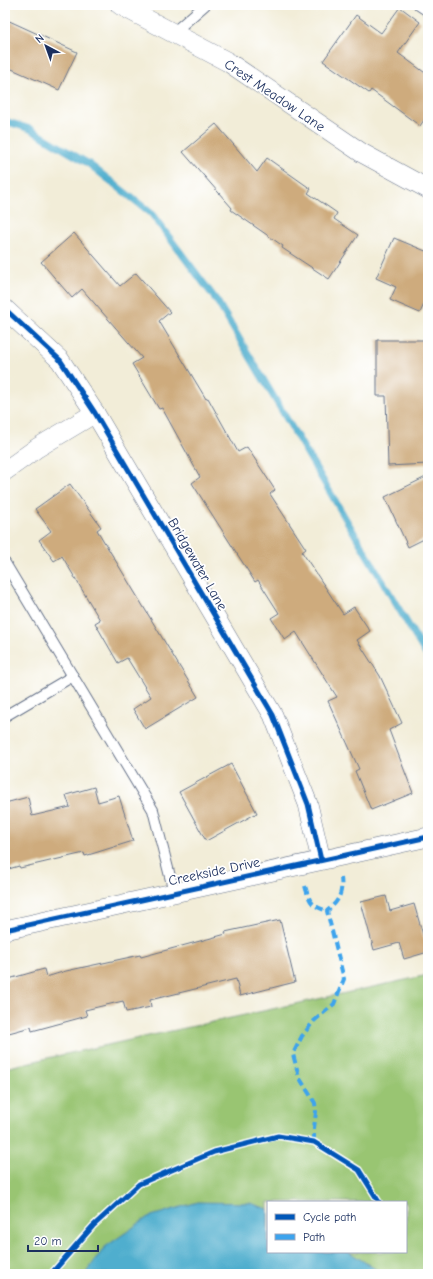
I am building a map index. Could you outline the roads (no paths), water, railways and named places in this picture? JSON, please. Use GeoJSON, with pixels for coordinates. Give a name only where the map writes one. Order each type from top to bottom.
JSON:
{"type":"FeatureCollection","features":[{"type":"Feature","properties":{"kind":"street","name":"Crest Meadow Lane"},"geometry":{"type":"LineString","coordinates":[[120,5],[228,62],[362,153],[428,189]]}},
{"type":"Feature","properties":{"kind":"street","name":"Bridgewater Lane"},"geometry":{"type":"LineString","coordinates":[[5,309],[60,360],[95,412],[273,715],[308,804],[322,860]]}},
{"type":"Feature","properties":{"kind":"street"},"geometry":{"type":"LineString","coordinates":[[5,470],[95,412]]}},
{"type":"Feature","properties":{"kind":"street","name":"Creekside Drive"},"geometry":{"type":"LineString","coordinates":[[5,930],[428,837]]}},
{"type":"Feature","properties":{"kind":"lane"},"geometry":{"type":"LineString","coordinates":[[173,33],[205,5]]}},
{"type":"Feature","properties":{"kind":"lane"},"geometry":{"type":"LineString","coordinates":[[419,5],[428,12]]}},
{"type":"Feature","properties":{"kind":"lane"},"geometry":{"type":"LineString","coordinates":[[5,563],[153,810],[174,892]]}},
{"type":"Feature","properties":{"kind":"lane"},"geometry":{"type":"LineString","coordinates":[[5,716],[73,676]]}},
{"type":"Feature","properties":{"kind":"water"},"geometry":{"type":"Polygon","coordinates":[[[198,1202],[250,1203],[267,1209],[267,1253],[351,1253],[383,1274],[85,1274],[105,1247],[148,1217],[198,1202]]]}},
{"type":"Feature","properties":{"kind":"waterway"},"geometry":{"type":"LineString","coordinates":[[5,121],[30,129],[89,164],[151,213],[217,301],[428,658]]}}]}
